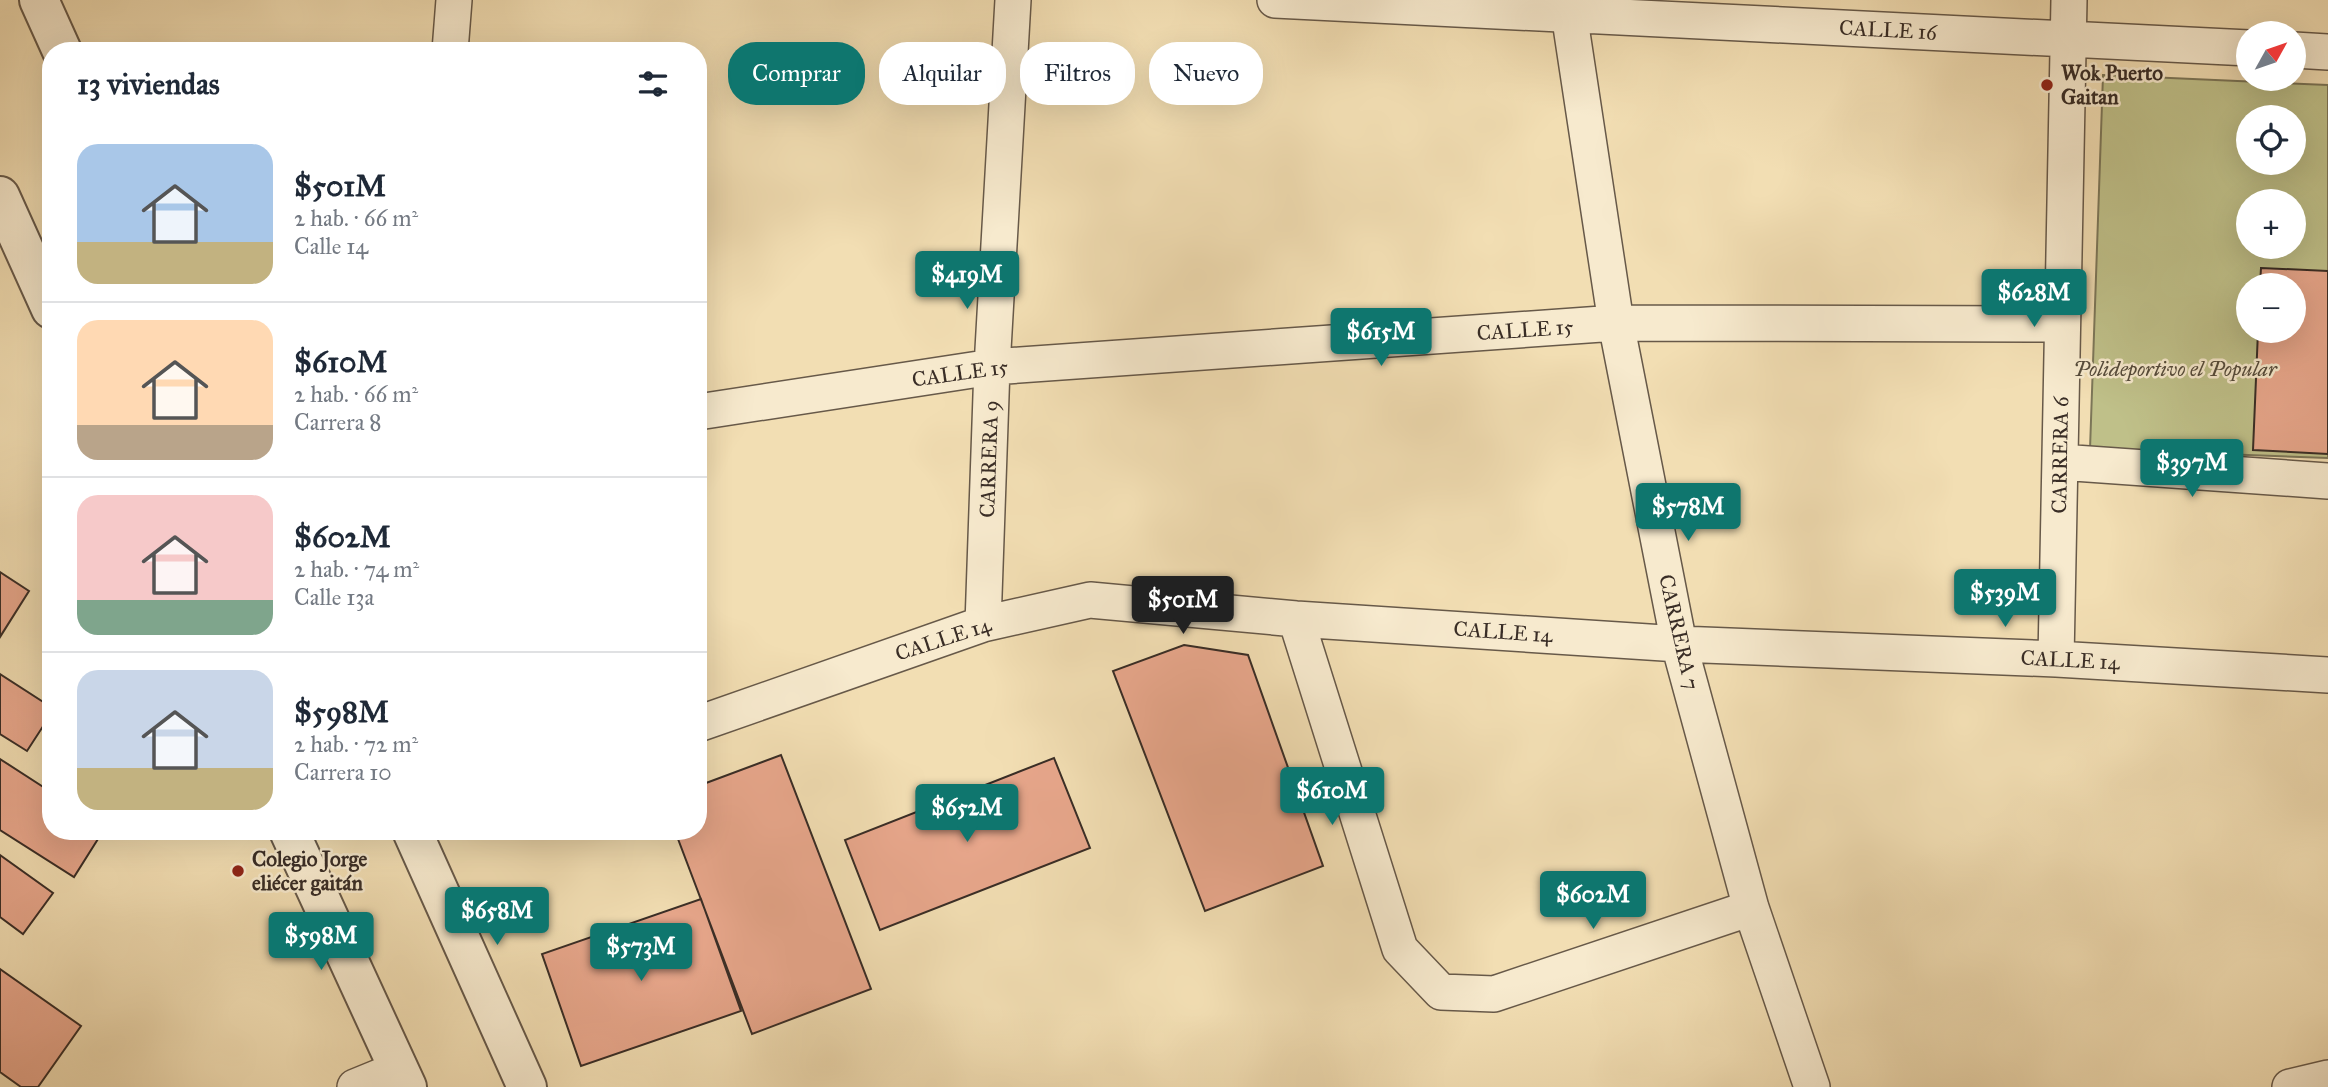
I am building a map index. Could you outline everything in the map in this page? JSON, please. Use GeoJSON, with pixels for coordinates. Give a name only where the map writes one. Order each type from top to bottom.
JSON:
{"type":"FeatureCollection","features":[{"type":"Feature","properties":{"kind":"street"},"geometry":{"type":"LineString","coordinates":[[39,0],[58,42]]}},
{"type":"Feature","properties":{"kind":"street"},"geometry":{"type":"LineString","coordinates":[[451,42],[454,0]]}},
{"type":"Feature","properties":{"kind":"street","name":"CARRERA 9"},"geometry":{"type":"LineString","coordinates":[[983,624],[992,368],[1013,0]]}},
{"type":"Feature","properties":{"kind":"street","name":"CALLE 16"},"geometry":{"type":"LineString","coordinates":[[1275,0],[1568,7],[2236,47]]}},
{"type":"Feature","properties":{"kind":"street","name":"CARRERA 6"},"geometry":{"type":"LineString","coordinates":[[2056,659],[2069,0]]}},
{"type":"Feature","properties":{"kind":"street","name":"CARRERA 7"},"geometry":{"type":"LineString","coordinates":[[1568,7],[1616,323],[1679,644],[1751,908],[1812,1087]]}},
{"type":"Feature","properties":{"kind":"street"},"geometry":{"type":"LineString","coordinates":[[2306,51],[2328,52]]}},
{"type":"Feature","properties":{"kind":"street"},"geometry":{"type":"LineString","coordinates":[[0,196],[42,289]]}},
{"type":"Feature","properties":{"kind":"street","name":"CALLE 15"},"geometry":{"type":"LineString","coordinates":[[707,411],[992,368],[1616,323],[2062,324]]}},
{"type":"Feature","properties":{"kind":"street"},"geometry":{"type":"LineString","coordinates":[[2060,462],[2328,481]]}},
{"type":"Feature","properties":{"kind":"street","name":"CALLE 14"},"geometry":{"type":"LineString","coordinates":[[707,721],[983,624],[1090,600],[1296,619],[1679,644],[2056,659],[2328,675]]}},
{"type":"Feature","properties":{"kind":"street"},"geometry":{"type":"LineString","coordinates":[[1296,619],[1400,949],[1441,992],[1494,994],[1751,908]]}},
{"type":"Feature","properties":{"kind":"street"},"geometry":{"type":"LineString","coordinates":[[293,840],[403,1078],[355,1087]]}},
{"type":"Feature","properties":{"kind":"street"},"geometry":{"type":"LineString","coordinates":[[416,840],[527,1087]]}},
{"type":"Feature","properties":{"kind":"street"},"geometry":{"type":"LineString","coordinates":[[2290,1087],[2328,1078]]}},
{"type":"Feature","properties":{"kind":"green space","name":"Polideportivo el Popular"},"geometry":{"type":"Polygon","coordinates":[[[2103,75],[2236,81],[2236,91],[2306,91],[2306,84],[2328,85],[2328,458],[2090,449],[2103,75]]]}},
{"type":"Feature","properties":{"kind":"building"},"geometry":{"type":"Polygon","coordinates":[[[2261,268],[2328,271],[2328,454],[2253,450],[2257,343],[2306,343],[2306,273],[2261,273],[2261,268]]]}},
{"type":"Feature","properties":{"kind":"building"},"geometry":{"type":"Polygon","coordinates":[[[0,572],[29,591],[0,637],[0,572]]]}},
{"type":"Feature","properties":{"kind":"building"},"geometry":{"type":"Polygon","coordinates":[[[1184,645],[1248,655],[1323,866],[1205,911],[1113,671],[1184,645]]]}},
{"type":"Feature","properties":{"kind":"building"},"geometry":{"type":"Polygon","coordinates":[[[0,674],[42,701],[42,728],[27,751],[0,734],[0,674]]]}},
{"type":"Feature","properties":{"kind":"building"},"geometry":{"type":"Polygon","coordinates":[[[781,755],[871,989],[752,1034],[678,840],[707,840],[707,783],[781,755]]]}},
{"type":"Feature","properties":{"kind":"building"},"geometry":{"type":"Polygon","coordinates":[[[1054,758],[1090,848],[880,930],[845,840],[1054,758]]]}},
{"type":"Feature","properties":{"kind":"building"},"geometry":{"type":"Polygon","coordinates":[[[0,759],[42,786],[42,840],[97,840],[74,877],[0,830],[0,759]]]}},
{"type":"Feature","properties":{"kind":"building"},"geometry":{"type":"Polygon","coordinates":[[[0,855],[53,893],[23,934],[0,917],[0,855]]]}},
{"type":"Feature","properties":{"kind":"building"},"geometry":{"type":"Polygon","coordinates":[[[701,899],[741,1011],[581,1066],[542,954],[701,899]]]}},
{"type":"Feature","properties":{"kind":"building"},"geometry":{"type":"Polygon","coordinates":[[[0,969],[81,1026],[38,1087],[21,1087],[0,1072],[0,969]]]}},
{"type":"Feature","properties":{"kind":"place","name":"Wok Puerto Gaitan"},"geometry":{"type":"Point","coordinates":[2047,85]}},
{"type":"Feature","properties":{"kind":"place","name":"Colegio Jorge eliécer gaitán"},"geometry":{"type":"Point","coordinates":[238,871]}}]}
